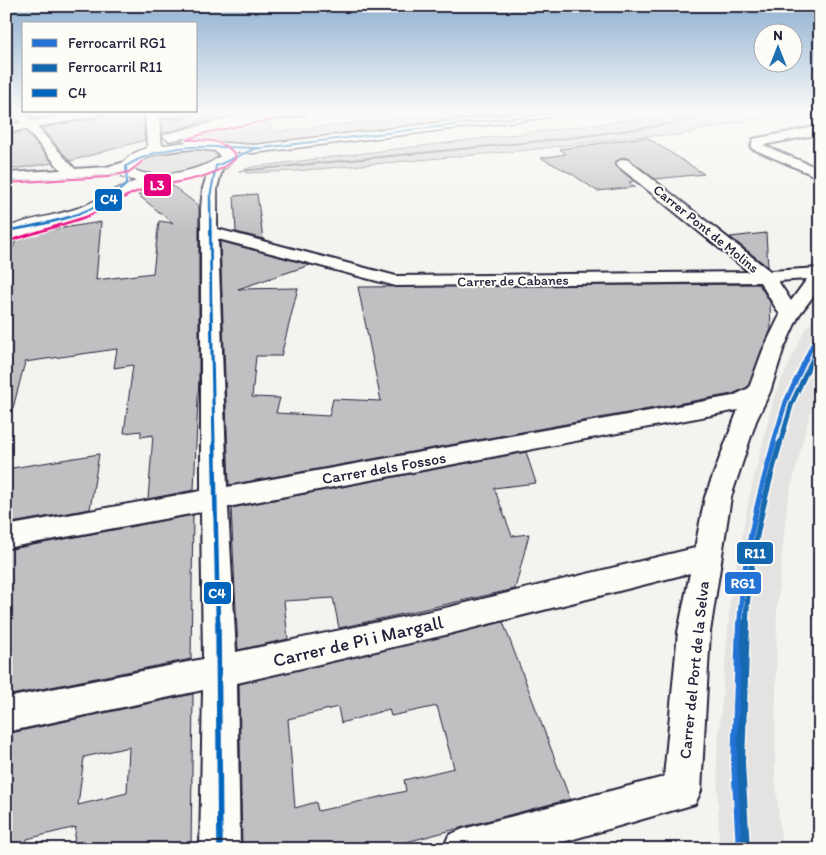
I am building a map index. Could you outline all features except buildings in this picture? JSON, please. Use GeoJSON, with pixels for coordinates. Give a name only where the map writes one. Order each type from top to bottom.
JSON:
{"type":"FeatureCollection","features":[{"type":"Feature","properties":{"kind":"street"},"geometry":{"type":"LineString","coordinates":[[54,153],[71,172]]}},
{"type":"Feature","properties":{"kind":"street"},"geometry":{"type":"LineString","coordinates":[[122,191],[127,184],[127,170],[137,157],[149,153]]}},
{"type":"Feature","properties":{"kind":"street"},"geometry":{"type":"LineString","coordinates":[[220,849],[220,672],[214,499],[210,188],[219,165],[229,156],[225,153]]}},
{"type":"Feature","properties":{"kind":"street"},"geometry":{"type":"LineString","coordinates":[[10,232],[56,221],[93,208],[122,191],[158,178],[184,176],[219,165],[245,153]]}},
{"type":"Feature","properties":{"kind":"street"},"geometry":{"type":"LineString","coordinates":[[769,153],[820,174]]}},
{"type":"Feature","properties":{"kind":"street","name":"Carrer Pont de Molins"},"geometry":{"type":"LineString","coordinates":[[623,163],[766,277],[790,315]]}},
{"type":"Feature","properties":{"kind":"street"},"geometry":{"type":"LineString","coordinates":[[6,177],[127,170],[158,178]]}},
{"type":"Feature","properties":{"kind":"street"},"geometry":{"type":"LineString","coordinates":[[184,176],[200,179],[210,188]]}},
{"type":"Feature","properties":{"kind":"street","name":"Carrer de Cabanes"},"geometry":{"type":"LineString","coordinates":[[211,230],[396,280],[428,282],[766,277],[820,274]]}},
{"type":"Feature","properties":{"kind":"street","name":"Carrer del Port de la Selva"},"geometry":{"type":"LineString","coordinates":[[463,849],[682,791],[694,632],[718,497],[744,421],[759,392],[773,350],[790,315],[820,274]]}},
{"type":"Feature","properties":{"kind":"street","name":"Carrer dels Fossos"},"geometry":{"type":"LineString","coordinates":[[6,537],[693,412],[740,402],[759,392]]}},
{"type":"Feature","properties":{"kind":"street","name":"Carrer de Pi i Margall"},"geometry":{"type":"LineString","coordinates":[[6,715],[220,672],[546,599],[706,557]]}},
{"type":"Feature","properties":{"kind":"shaded area"},"geometry":{"type":"Polygon","coordinates":[[[164,153],[213,153],[218,156],[213,162],[193,170],[167,173],[136,171],[134,168],[139,163],[152,156],[164,153]]]}},
{"type":"Feature","properties":{"kind":"shaded area"},"geometry":{"type":"Polygon","coordinates":[[[366,153],[497,153],[295,171],[246,173],[246,169],[366,153]]]}},
{"type":"Feature","properties":{"kind":"shaded area"},"geometry":{"type":"Polygon","coordinates":[[[820,311],[820,390],[811,409],[787,504],[777,608],[775,775],[782,849],[719,849],[717,757],[731,593],[750,494],[774,397],[805,329],[820,311]]]}},
{"type":"Feature","properties":{"kind":"waterway"},"geometry":{"type":"LineString","coordinates":[[240,171],[422,153]]}},
{"type":"Feature","properties":{"kind":"rail line","name":"RG1"},"geometry":{"type":"LineString","coordinates":[[740,849],[735,763],[741,597],[758,497],[786,401],[820,329]]}},
{"type":"Feature","properties":{"kind":"rail line","name":"R11"},"geometry":{"type":"LineString","coordinates":[[746,849],[741,763],[747,598],[764,498],[792,403],[820,343]]}},
{"type":"Feature","properties":{"kind":"transit line","name":"C4"},"geometry":{"type":"LineString","coordinates":[[6,231],[71,217],[102,204],[116,195],[127,184],[126,166],[153,153]]}},
{"type":"Feature","properties":{"kind":"transit line","name":"L3"},"geometry":{"type":"LineString","coordinates":[[9,241],[28,233],[94,214],[145,188],[193,180],[215,174],[226,168],[235,159],[234,153]]}},
{"type":"Feature","properties":{"kind":"transit line","name":"C4"},"geometry":{"type":"LineString","coordinates":[[220,849],[218,609],[209,208],[210,188],[216,166],[245,153]]}},
{"type":"Feature","properties":{"kind":"transit line","name":"L3"},"geometry":{"type":"LineString","coordinates":[[6,183],[107,177],[129,172],[143,161]]}}]}
